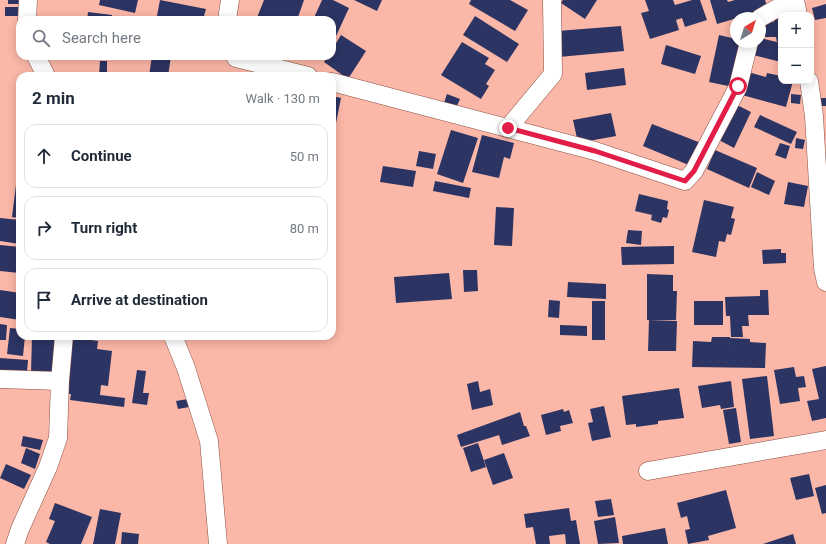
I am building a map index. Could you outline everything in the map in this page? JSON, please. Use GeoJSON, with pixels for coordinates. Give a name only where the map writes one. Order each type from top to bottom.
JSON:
{"type":"FeatureCollection","features":[{"type":"Feature","properties":{"kind":"street"},"geometry":{"type":"LineString","coordinates":[[27,16],[28,0]]}},
{"type":"Feature","properties":{"kind":"street"},"geometry":{"type":"LineString","coordinates":[[228,16],[230,0]]}},
{"type":"Feature","properties":{"kind":"street"},"geometry":{"type":"LineString","coordinates":[[508,128],[553,74],[552,0]]}},
{"type":"Feature","properties":{"kind":"street"},"geometry":{"type":"LineString","coordinates":[[766,15],[794,0],[797,12]]}},
{"type":"Feature","properties":{"kind":"street"},"geometry":{"type":"LineString","coordinates":[[336,83],[595,151],[685,181],[694,171],[738,86],[748,48]]}},
{"type":"Feature","properties":{"kind":"street"},"geometry":{"type":"LineString","coordinates":[[38,60],[44,72]]}},
{"type":"Feature","properties":{"kind":"street"},"geometry":{"type":"LineString","coordinates":[[244,60],[292,72]]}},
{"type":"Feature","properties":{"kind":"street"},"geometry":{"type":"LineString","coordinates":[[809,84],[814,116],[825,273]]}},
{"type":"Feature","properties":{"kind":"street"},"geometry":{"type":"LineString","coordinates":[[15,544],[20,529],[48,467],[58,438],[60,381],[64,340]]}},
{"type":"Feature","properties":{"kind":"street"},"geometry":{"type":"LineString","coordinates":[[175,340],[186,368],[209,441],[218,544]]}},
{"type":"Feature","properties":{"kind":"street"},"geometry":{"type":"LineString","coordinates":[[0,379],[60,381]]}},
{"type":"Feature","properties":{"kind":"street"},"geometry":{"type":"LineString","coordinates":[[648,471],[826,440]]}},
{"type":"Feature","properties":{"kind":"building"},"geometry":{"type":"Polygon","coordinates":[[[8,0],[22,0],[22,4],[8,4],[8,0]]]}},
{"type":"Feature","properties":{"kind":"building"},"geometry":{"type":"Polygon","coordinates":[[[100,0],[138,0],[135,13],[99,5],[100,0]]]}},
{"type":"Feature","properties":{"kind":"building"},"geometry":{"type":"Polygon","coordinates":[[[160,0],[206,9],[204,16],[157,16],[160,0]]]}},
{"type":"Feature","properties":{"kind":"building"},"geometry":{"type":"Polygon","coordinates":[[[264,0],[304,0],[298,16],[258,16],[264,0]]]}},
{"type":"Feature","properties":{"kind":"building"},"geometry":{"type":"Polygon","coordinates":[[[322,0],[333,0],[349,8],[336,36],[336,16],[315,16],[322,0]]]}},
{"type":"Feature","properties":{"kind":"building"},"geometry":{"type":"Polygon","coordinates":[[[354,0],[382,0],[377,11],[354,0]]]}},
{"type":"Feature","properties":{"kind":"building"},"geometry":{"type":"Polygon","coordinates":[[[471,0],[510,0],[528,10],[515,31],[469,4],[471,0]]]}},
{"type":"Feature","properties":{"kind":"building"},"geometry":{"type":"Polygon","coordinates":[[[563,0],[597,0],[585,19],[561,3],[563,0]]]}},
{"type":"Feature","properties":{"kind":"building"},"geometry":{"type":"Polygon","coordinates":[[[645,0],[673,0],[675,5],[692,0],[700,0],[707,20],[685,27],[682,18],[676,20],[679,30],[650,39],[641,13],[649,11],[645,0]]]}},
{"type":"Feature","properties":{"kind":"building"},"geometry":{"type":"Polygon","coordinates":[[[710,0],[727,0],[728,2],[735,0],[765,0],[768,9],[758,12],[730,12],[730,20],[717,24],[710,0]]]}},
{"type":"Feature","properties":{"kind":"building"},"geometry":{"type":"Polygon","coordinates":[[[826,4],[826,18],[815,20],[812,8],[826,4]]]}},
{"type":"Feature","properties":{"kind":"building"},"geometry":{"type":"Polygon","coordinates":[[[5,7],[21,7],[21,16],[5,16],[5,7]]]}},
{"type":"Feature","properties":{"kind":"building"},"geometry":{"type":"Polygon","coordinates":[[[88,12],[112,15],[112,16],[88,16],[88,12]]]}},
{"type":"Feature","properties":{"kind":"building"},"geometry":{"type":"Polygon","coordinates":[[[475,16],[519,44],[507,62],[463,35],[475,16]]]}},
{"type":"Feature","properties":{"kind":"building"},"geometry":{"type":"Polygon","coordinates":[[[774,16],[778,16],[778,42],[776,37],[766,37],[766,22],[774,22],[774,16]]]}},
{"type":"Feature","properties":{"kind":"building"},"geometry":{"type":"Polygon","coordinates":[[[621,26],[624,51],[559,57],[557,31],[621,26]]]}},
{"type":"Feature","properties":{"kind":"building"},"geometry":{"type":"Polygon","coordinates":[[[341,35],[366,51],[348,79],[324,62],[325,60],[336,60],[336,43],[341,35]]]}},
{"type":"Feature","properties":{"kind":"building"},"geometry":{"type":"Polygon","coordinates":[[[719,35],[730,38],[730,48],[741,48],[733,87],[709,82],[719,35]]]}},
{"type":"Feature","properties":{"kind":"building"},"geometry":{"type":"Polygon","coordinates":[[[766,39],[778,42],[778,61],[753,55],[755,48],[766,48],[766,39]]]}},
{"type":"Feature","properties":{"kind":"building"},"geometry":{"type":"Polygon","coordinates":[[[462,42],[489,58],[485,64],[495,70],[486,84],[489,86],[481,99],[441,75],[462,42]]]}},
{"type":"Feature","properties":{"kind":"building"},"geometry":{"type":"Polygon","coordinates":[[[666,45],[701,56],[695,74],[661,64],[666,45]]]}},
{"type":"Feature","properties":{"kind":"building"},"geometry":{"type":"Polygon","coordinates":[[[151,60],[170,60],[169,72],[150,72],[151,60]]]}},
{"type":"Feature","properties":{"kind":"building"},"geometry":{"type":"Polygon","coordinates":[[[100,61],[107,61],[107,72],[99,72],[100,61]]]}},
{"type":"Feature","properties":{"kind":"building"},"geometry":{"type":"Polygon","coordinates":[[[624,68],[626,85],[587,90],[585,73],[624,68]]]}},
{"type":"Feature","properties":{"kind":"building"},"geometry":{"type":"Polygon","coordinates":[[[748,72],[766,77],[767,73],[778,75],[778,84],[792,84],[786,107],[742,95],[748,72]]]}},
{"type":"Feature","properties":{"kind":"building"},"geometry":{"type":"Polygon","coordinates":[[[447,94],[460,99],[456,108],[444,103],[447,94]]]}},
{"type":"Feature","properties":{"kind":"building"},"geometry":{"type":"Polygon","coordinates":[[[791,94],[801,95],[800,104],[791,103],[791,94]]]}},
{"type":"Feature","properties":{"kind":"building"},"geometry":{"type":"Polygon","coordinates":[[[336,97],[341,98],[336,123],[336,97]]]}},
{"type":"Feature","properties":{"kind":"building"},"geometry":{"type":"Polygon","coordinates":[[[821,98],[826,98],[826,106],[821,106],[821,98]]]}},
{"type":"Feature","properties":{"kind":"building"},"geometry":{"type":"Polygon","coordinates":[[[737,105],[751,112],[734,148],[719,140],[737,105]]]}},
{"type":"Feature","properties":{"kind":"building"},"geometry":{"type":"Polygon","coordinates":[[[611,113],[616,136],[578,143],[573,120],[611,113]]]}},
{"type":"Feature","properties":{"kind":"building"},"geometry":{"type":"Polygon","coordinates":[[[760,115],[797,132],[791,144],[754,127],[760,115]]]}},
{"type":"Feature","properties":{"kind":"building"},"geometry":{"type":"Polygon","coordinates":[[[652,124],[701,143],[691,166],[643,146],[652,124]]]}},
{"type":"Feature","properties":{"kind":"building"},"geometry":{"type":"Polygon","coordinates":[[[451,130],[478,138],[463,183],[437,174],[451,130]]]}},
{"type":"Feature","properties":{"kind":"building"},"geometry":{"type":"Polygon","coordinates":[[[482,135],[514,143],[510,159],[504,157],[499,178],[472,172],[482,135]]]}},
{"type":"Feature","properties":{"kind":"building"},"geometry":{"type":"Polygon","coordinates":[[[796,138],[805,140],[803,149],[795,148],[796,138]]]}},
{"type":"Feature","properties":{"kind":"building"},"geometry":{"type":"Polygon","coordinates":[[[780,143],[790,146],[786,159],[775,155],[780,143]]]}},
{"type":"Feature","properties":{"kind":"building"},"geometry":{"type":"Polygon","coordinates":[[[715,150],[757,168],[749,188],[707,169],[715,150]]]}},
{"type":"Feature","properties":{"kind":"building"},"geometry":{"type":"Polygon","coordinates":[[[419,151],[436,154],[433,169],[416,166],[419,151]]]}},
{"type":"Feature","properties":{"kind":"building"},"geometry":{"type":"Polygon","coordinates":[[[383,166],[416,171],[413,187],[380,182],[383,166]]]}},
{"type":"Feature","properties":{"kind":"building"},"geometry":{"type":"Polygon","coordinates":[[[757,172],[775,181],[769,195],[751,187],[757,172]]]}},
{"type":"Feature","properties":{"kind":"building"},"geometry":{"type":"Polygon","coordinates":[[[435,181],[471,188],[469,198],[433,191],[435,181]]]}},
{"type":"Feature","properties":{"kind":"building"},"geometry":{"type":"Polygon","coordinates":[[[788,182],[808,186],[804,207],[784,204],[788,182]]]}},
{"type":"Feature","properties":{"kind":"building"},"geometry":{"type":"Polygon","coordinates":[[[16,185],[16,218],[12,217],[16,185]]]}},
{"type":"Feature","properties":{"kind":"building"},"geometry":{"type":"Polygon","coordinates":[[[639,194],[668,201],[667,209],[669,210],[667,218],[663,217],[661,223],[651,220],[652,215],[635,211],[639,194]]]}},
{"type":"Feature","properties":{"kind":"building"},"geometry":{"type":"Polygon","coordinates":[[[704,200],[734,207],[731,218],[735,219],[731,235],[727,234],[725,242],[719,241],[716,257],[692,252],[704,200]]]}},
{"type":"Feature","properties":{"kind":"building"},"geometry":{"type":"Polygon","coordinates":[[[496,207],[514,208],[512,246],[494,245],[496,207]]]}},
{"type":"Feature","properties":{"kind":"building"},"geometry":{"type":"Polygon","coordinates":[[[0,218],[16,220],[16,243],[0,241],[0,218]]]}},
{"type":"Feature","properties":{"kind":"building"},"geometry":{"type":"Polygon","coordinates":[[[628,230],[642,231],[641,245],[626,243],[628,230]]]}},
{"type":"Feature","properties":{"kind":"building"},"geometry":{"type":"Polygon","coordinates":[[[0,245],[16,247],[16,273],[0,271],[0,245]]]}},
{"type":"Feature","properties":{"kind":"building"},"geometry":{"type":"Polygon","coordinates":[[[674,246],[674,264],[622,265],[621,247],[674,246]]]}},
{"type":"Feature","properties":{"kind":"building"},"geometry":{"type":"Polygon","coordinates":[[[781,249],[781,253],[786,253],[786,263],[763,264],[762,250],[781,249]]]}},
{"type":"Feature","properties":{"kind":"building"},"geometry":{"type":"Polygon","coordinates":[[[463,270],[477,270],[478,291],[464,292],[463,270]]]}},
{"type":"Feature","properties":{"kind":"building"},"geometry":{"type":"Polygon","coordinates":[[[449,273],[452,299],[396,303],[394,277],[449,273]]]}},
{"type":"Feature","properties":{"kind":"building"},"geometry":{"type":"Polygon","coordinates":[[[647,274],[673,275],[673,291],[677,291],[676,320],[647,320],[647,274]]]}},
{"type":"Feature","properties":{"kind":"building"},"geometry":{"type":"Polygon","coordinates":[[[568,282],[606,284],[606,299],[567,297],[568,282]]]}},
{"type":"Feature","properties":{"kind":"building"},"geometry":{"type":"Polygon","coordinates":[[[0,290],[16,292],[16,319],[0,317],[0,290]]]}},
{"type":"Feature","properties":{"kind":"building"},"geometry":{"type":"Polygon","coordinates":[[[760,290],[768,290],[769,315],[748,315],[749,326],[742,326],[743,337],[731,337],[730,316],[726,316],[725,297],[760,296],[760,290]]]}},
{"type":"Feature","properties":{"kind":"building"},"geometry":{"type":"Polygon","coordinates":[[[549,300],[560,301],[559,318],[548,317],[549,300]]]}},
{"type":"Feature","properties":{"kind":"building"},"geometry":{"type":"Polygon","coordinates":[[[592,301],[605,301],[605,340],[592,340],[592,301]]]}},
{"type":"Feature","properties":{"kind":"building"},"geometry":{"type":"Polygon","coordinates":[[[694,301],[723,301],[723,325],[694,325],[694,301]]]}},
{"type":"Feature","properties":{"kind":"building"},"geometry":{"type":"Polygon","coordinates":[[[649,320],[677,321],[676,351],[648,351],[649,320]]]}},
{"type":"Feature","properties":{"kind":"building"},"geometry":{"type":"Polygon","coordinates":[[[0,324],[7,325],[6,340],[0,340],[0,324]]]}},
{"type":"Feature","properties":{"kind":"building"},"geometry":{"type":"Polygon","coordinates":[[[560,325],[587,326],[587,336],[560,335],[560,325]]]}},
{"type":"Feature","properties":{"kind":"building"},"geometry":{"type":"Polygon","coordinates":[[[10,328],[16,329],[16,340],[25,340],[23,356],[7,354],[10,328]]]}},
{"type":"Feature","properties":{"kind":"building"},"geometry":{"type":"Polygon","coordinates":[[[712,337],[730,337],[729,352],[730,338],[750,339],[750,342],[766,343],[765,368],[692,367],[693,341],[711,342],[712,337]]]}},
{"type":"Feature","properties":{"kind":"building"},"geometry":{"type":"Polygon","coordinates":[[[32,340],[56,340],[55,373],[31,373],[32,340]]]}},
{"type":"Feature","properties":{"kind":"building"},"geometry":{"type":"Polygon","coordinates":[[[71,340],[98,341],[97,349],[112,351],[108,386],[101,385],[100,395],[125,398],[124,407],[70,400],[71,394],[64,394],[71,340]]]}},
{"type":"Feature","properties":{"kind":"building"},"geometry":{"type":"Polygon","coordinates":[[[0,358],[28,360],[27,372],[0,370],[0,358]]]}},
{"type":"Feature","properties":{"kind":"building"},"geometry":{"type":"Polygon","coordinates":[[[826,366],[826,418],[812,421],[807,401],[819,399],[812,369],[826,366]]]}},
{"type":"Feature","properties":{"kind":"building"},"geometry":{"type":"Polygon","coordinates":[[[794,367],[796,377],[804,376],[806,387],[798,388],[800,401],[780,404],[774,370],[794,367]]]}},
{"type":"Feature","properties":{"kind":"building"},"geometry":{"type":"Polygon","coordinates":[[[137,370],[146,371],[143,393],[149,393],[147,405],[132,403],[137,370]]]}},
{"type":"Feature","properties":{"kind":"building"},"geometry":{"type":"Polygon","coordinates":[[[767,376],[774,436],[750,439],[742,379],[767,376]]]}},
{"type":"Feature","properties":{"kind":"building"},"geometry":{"type":"Polygon","coordinates":[[[478,381],[480,392],[490,389],[493,405],[472,410],[467,384],[478,381]]]}},
{"type":"Feature","properties":{"kind":"building"},"geometry":{"type":"Polygon","coordinates":[[[731,381],[734,407],[721,409],[720,405],[702,408],[698,386],[731,381]]]}},
{"type":"Feature","properties":{"kind":"building"},"geometry":{"type":"Polygon","coordinates":[[[679,388],[684,418],[658,421],[658,424],[636,427],[636,424],[626,425],[622,396],[679,388]]]}},
{"type":"Feature","properties":{"kind":"building"},"geometry":{"type":"Polygon","coordinates":[[[188,399],[189,407],[178,409],[176,401],[188,399]]]}},
{"type":"Feature","properties":{"kind":"building"},"geometry":{"type":"Polygon","coordinates":[[[604,406],[611,437],[592,441],[588,423],[593,422],[590,409],[604,406]]]}},
{"type":"Feature","properties":{"kind":"building"},"geometry":{"type":"Polygon","coordinates":[[[736,408],[741,442],[729,444],[723,410],[736,408]]]}},
{"type":"Feature","properties":{"kind":"building"},"geometry":{"type":"Polygon","coordinates":[[[563,409],[564,412],[569,410],[573,423],[560,426],[561,431],[546,435],[541,415],[563,409]]]}},
{"type":"Feature","properties":{"kind":"building"},"geometry":{"type":"Polygon","coordinates":[[[520,412],[524,426],[526,426],[530,436],[502,445],[499,435],[461,447],[457,435],[520,412]]]}},
{"type":"Feature","properties":{"kind":"building"},"geometry":{"type":"Polygon","coordinates":[[[23,436],[43,440],[40,450],[21,446],[23,436]]]}},
{"type":"Feature","properties":{"kind":"building"},"geometry":{"type":"Polygon","coordinates":[[[478,443],[486,467],[471,472],[463,448],[478,443]]]}},
{"type":"Feature","properties":{"kind":"building"},"geometry":{"type":"Polygon","coordinates":[[[26,448],[40,454],[35,469],[21,463],[26,448]]]}},
{"type":"Feature","properties":{"kind":"building"},"geometry":{"type":"Polygon","coordinates":[[[504,453],[513,478],[493,485],[484,460],[504,453]]]}},
{"type":"Feature","properties":{"kind":"building"},"geometry":{"type":"Polygon","coordinates":[[[6,464],[31,475],[24,489],[0,478],[6,464]]]}},
{"type":"Feature","properties":{"kind":"building"},"geometry":{"type":"Polygon","coordinates":[[[809,474],[814,496],[796,500],[790,478],[809,474]]]}},
{"type":"Feature","properties":{"kind":"building"},"geometry":{"type":"Polygon","coordinates":[[[826,485],[826,513],[822,514],[815,488],[826,485]]]}},
{"type":"Feature","properties":{"kind":"building"},"geometry":{"type":"Polygon","coordinates":[[[726,490],[736,528],[708,536],[709,540],[688,544],[685,530],[690,529],[687,516],[681,518],[677,503],[726,490]]]}},
{"type":"Feature","properties":{"kind":"building"},"geometry":{"type":"Polygon","coordinates":[[[611,499],[614,515],[598,517],[595,501],[611,499]]]}},
{"type":"Feature","properties":{"kind":"building"},"geometry":{"type":"Polygon","coordinates":[[[55,503],[92,517],[81,544],[50,544],[46,542],[55,521],[49,519],[55,503]]]}},
{"type":"Feature","properties":{"kind":"building"},"geometry":{"type":"Polygon","coordinates":[[[569,508],[571,521],[576,520],[580,544],[566,544],[565,534],[549,536],[550,544],[536,544],[533,527],[526,528],[524,514],[569,508]]]}},
{"type":"Feature","properties":{"kind":"building"},"geometry":{"type":"Polygon","coordinates":[[[100,509],[121,513],[115,544],[93,544],[100,509]]]}},
{"type":"Feature","properties":{"kind":"building"},"geometry":{"type":"Polygon","coordinates":[[[615,517],[619,543],[598,544],[594,521],[615,517]]]}},
{"type":"Feature","properties":{"kind":"building"},"geometry":{"type":"Polygon","coordinates":[[[665,528],[668,544],[623,544],[622,536],[665,528]]]}},
{"type":"Feature","properties":{"kind":"building"},"geometry":{"type":"Polygon","coordinates":[[[122,532],[139,534],[138,544],[121,544],[122,532]]]}},
{"type":"Feature","properties":{"kind":"building"},"geometry":{"type":"Polygon","coordinates":[[[793,534],[796,544],[763,544],[793,534]]]}},
{"type":"Feature","properties":{"kind":"route"},"geometry":{"type":"LineString","coordinates":[[508,128],[595,151],[685,181],[694,171],[738,86]]}}]}
